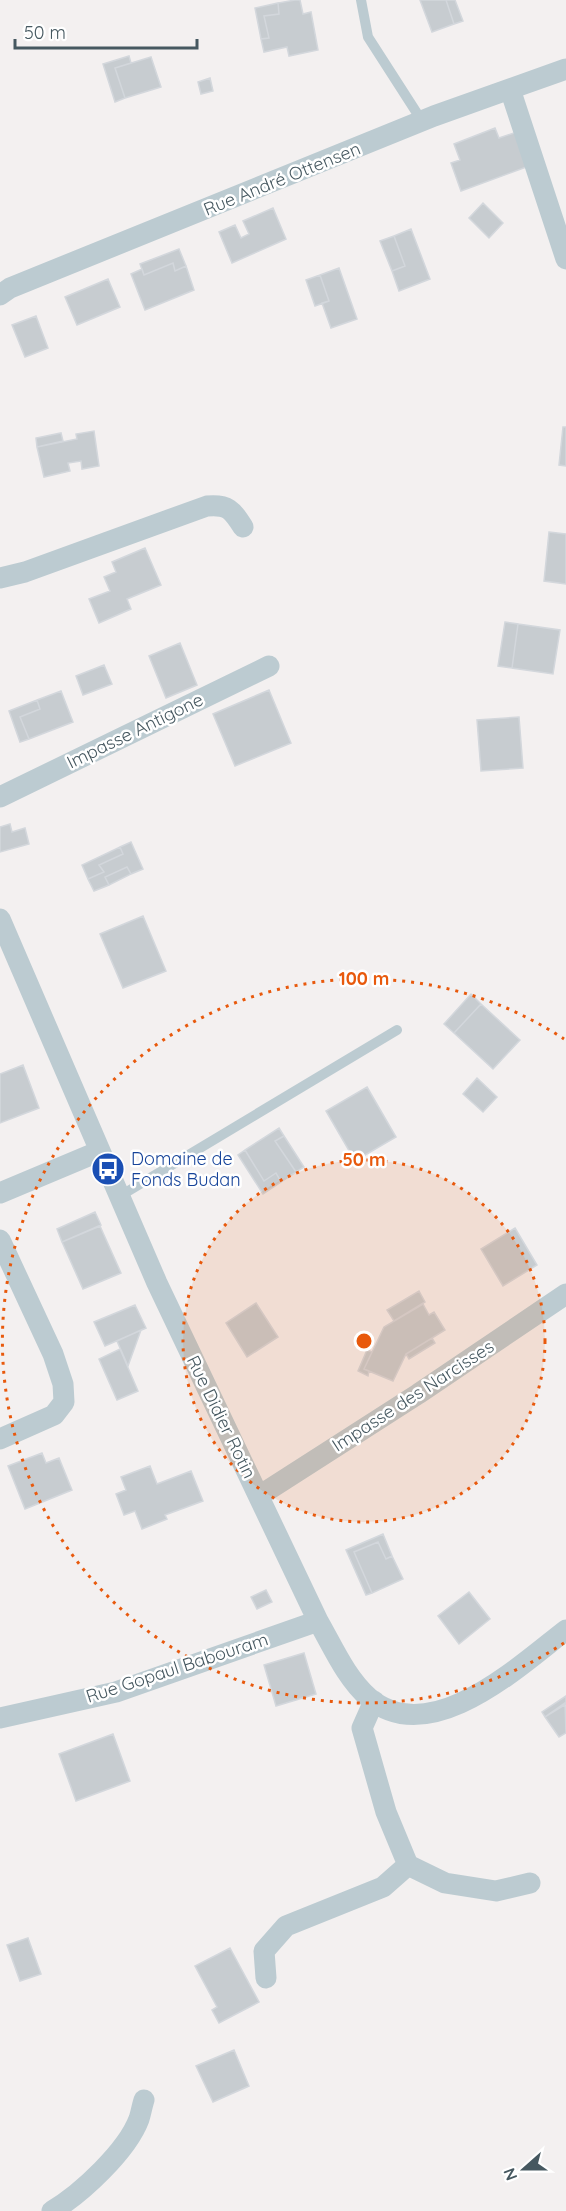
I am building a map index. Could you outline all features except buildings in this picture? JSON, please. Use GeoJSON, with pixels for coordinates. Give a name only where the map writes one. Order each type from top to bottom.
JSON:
{"type":"FeatureCollection","features":[{"type":"Feature","properties":{"kind":"street","name":"Rue André Ottensen"},"geometry":{"type":"LineString","coordinates":[[0,295],[21,284],[416,124],[566,69]]}},
{"type":"Feature","properties":{"kind":"street"},"geometry":{"type":"LineString","coordinates":[[510,89],[566,259]]}},
{"type":"Feature","properties":{"kind":"street"},"geometry":{"type":"LineString","coordinates":[[0,578],[25,573],[207,506],[226,507],[235,514],[243,527]]}},
{"type":"Feature","properties":{"kind":"street","name":"Impasse Antigone"},"geometry":{"type":"LineString","coordinates":[[0,797],[270,666]]}},
{"type":"Feature","properties":{"kind":"street","name":"Rue Didier Rotin"},"geometry":{"type":"LineString","coordinates":[[0,919],[157,1283],[318,1622],[359,1687],[374,1701],[394,1712],[431,1713],[448,1708],[492,1686],[566,1630]]}},
{"type":"Feature","properties":{"kind":"street"},"geometry":{"type":"LineString","coordinates":[[0,1193],[100,1151]]}},
{"type":"Feature","properties":{"kind":"street"},"geometry":{"type":"LineString","coordinates":[[0,1240],[53,1354],[63,1384],[64,1402],[54,1414],[0,1439]]}},
{"type":"Feature","properties":{"kind":"street","name":"Impasse des Narcisses"},"geometry":{"type":"LineString","coordinates":[[259,1496],[418,1394],[566,1294]]}},
{"type":"Feature","properties":{"kind":"street","name":"Rue Gopaul Babouram"},"geometry":{"type":"LineString","coordinates":[[0,1718],[116,1692],[318,1622]]}},
{"type":"Feature","properties":{"kind":"street"},"geometry":{"type":"LineString","coordinates":[[374,1701],[362,1728],[386,1812],[408,1865],[445,1883],[496,1891],[530,1883]]}},
{"type":"Feature","properties":{"kind":"street"},"geometry":{"type":"LineString","coordinates":[[266,1978],[264,1951],[286,1926],[383,1887],[408,1865]]}},
{"type":"Feature","properties":{"kind":"street"},"geometry":{"type":"LineString","coordinates":[[52,2211],[71,2199],[120,2151],[139,2120],[144,2100]]}},
{"type":"Feature","properties":{"kind":"lane"},"geometry":{"type":"LineString","coordinates":[[361,0],[368,37],[416,124]]}},
{"type":"Feature","properties":{"kind":"lane"},"geometry":{"type":"LineString","coordinates":[[120,1196],[397,1030]]}},
{"type":"Feature","properties":{"kind":"place","name":"Domaine de Fonds Budan"},"geometry":{"type":"Point","coordinates":[108,1169]}}]}
